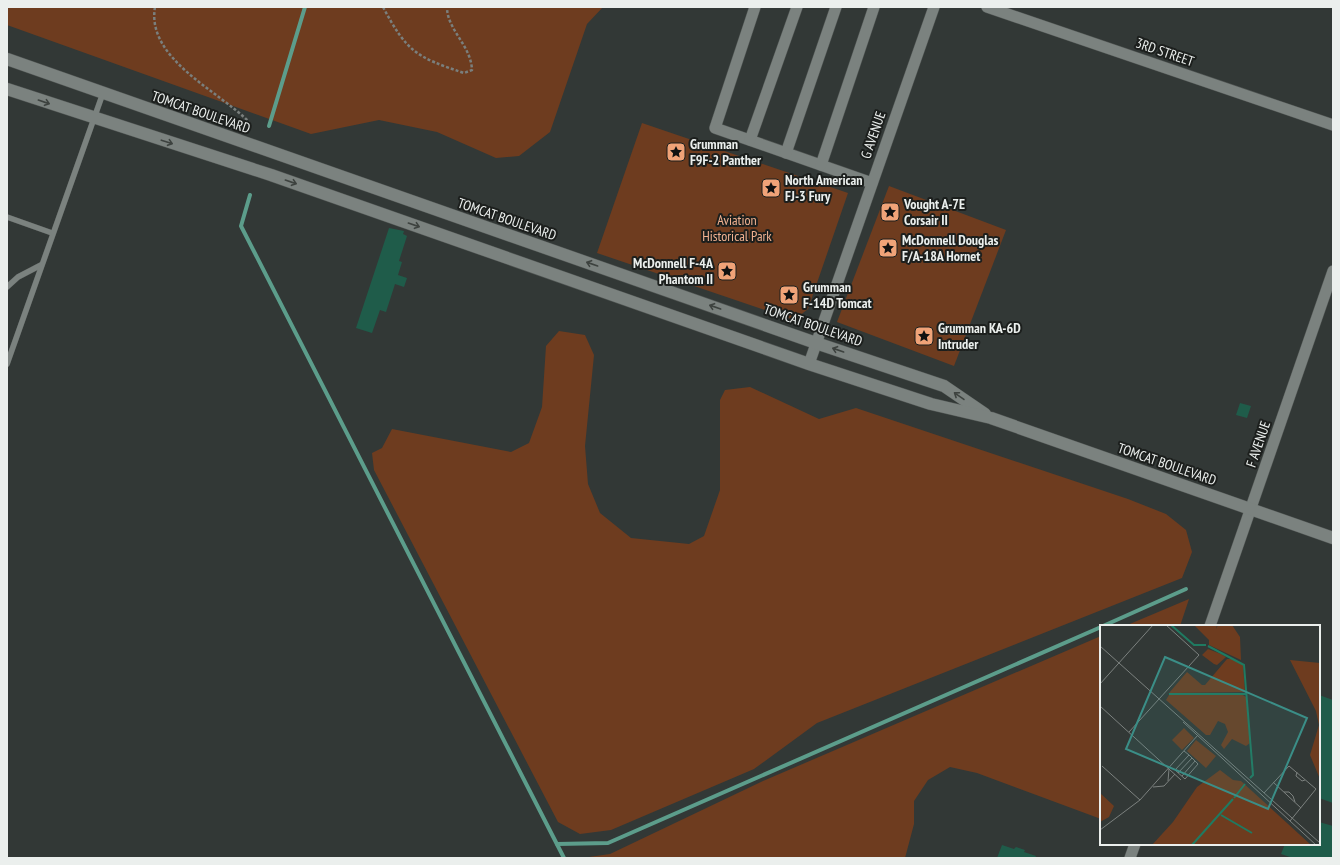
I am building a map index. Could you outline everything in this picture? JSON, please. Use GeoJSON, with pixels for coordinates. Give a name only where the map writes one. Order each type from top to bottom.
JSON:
{"type":"FeatureCollection","features":[{"type":"Feature","properties":{"kind":"main road","name":"TOMCAT BOULEVARD"},"geometry":{"type":"LineString","coordinates":[[7,59],[816,343],[944,386],[991,418]]}},
{"type":"Feature","properties":{"kind":"main road","name":"TOMCAT BOULEVARD"},"geometry":{"type":"LineString","coordinates":[[7,89],[271,175],[809,364],[931,404],[991,418],[1333,538]]}},
{"type":"Feature","properties":{"kind":"street"},"geometry":{"type":"LineString","coordinates":[[755,7],[715,128],[872,183]]}},
{"type":"Feature","properties":{"kind":"street"},"geometry":{"type":"LineString","coordinates":[[750,140],[797,7]]}},
{"type":"Feature","properties":{"kind":"street"},"geometry":{"type":"LineString","coordinates":[[786,153],[836,7]]}},
{"type":"Feature","properties":{"kind":"street"},"geometry":{"type":"LineString","coordinates":[[821,165],[874,7]]}},
{"type":"Feature","properties":{"kind":"street","name":"G AVENUE"},"geometry":{"type":"LineString","coordinates":[[809,364],[934,7]]}},
{"type":"Feature","properties":{"kind":"street","name":"3RD STREET"},"geometry":{"type":"LineString","coordinates":[[987,7],[1333,125]]}},
{"type":"Feature","properties":{"kind":"street","name":"F AVENUE"},"geometry":{"type":"LineString","coordinates":[[1210,625],[1252,510],[1333,271]]}},
{"type":"Feature","properties":{"kind":"street"},"geometry":{"type":"LineString","coordinates":[[1130,858],[1135,845]]}},
{"type":"Feature","properties":{"kind":"lane"},"geometry":{"type":"LineString","coordinates":[[7,364],[102,93]]}},
{"type":"Feature","properties":{"kind":"lane"},"geometry":{"type":"LineString","coordinates":[[7,217],[52,233]]}},
{"type":"Feature","properties":{"kind":"lane"},"geometry":{"type":"LineString","coordinates":[[7,287],[18,277],[41,265]]}},
{"type":"Feature","properties":{"kind":"lane"},"geometry":{"type":"LineString","coordinates":[[7,348],[10,355]]}},
{"type":"Feature","properties":{"kind":"path"},"geometry":{"type":"LineString","coordinates":[[155,7],[154,14],[160,36],[174,60],[249,122]]}},
{"type":"Feature","properties":{"kind":"path"},"geometry":{"type":"LineString","coordinates":[[383,7],[398,33],[410,48],[424,58],[464,73],[472,70],[472,58],[453,27],[447,7]]}},
{"type":"Feature","properties":{"kind":"green space"},"geometry":{"type":"Polygon","coordinates":[[[7,7],[603,7],[587,24],[550,132],[519,156],[496,158],[437,132],[379,120],[311,134],[7,25],[7,7]]]}},
{"type":"Feature","properties":{"kind":"green space","name":"Aviation Historical Park"},"geometry":{"type":"Polygon","coordinates":[[[642,123],[848,193],[808,309],[794,320],[597,253],[642,123]]]}},
{"type":"Feature","properties":{"kind":"green space"},"geometry":{"type":"Polygon","coordinates":[[[889,186],[1006,230],[954,366],[837,322],[889,186]]]}},
{"type":"Feature","properties":{"kind":"green space"},"geometry":{"type":"Polygon","coordinates":[[[559,331],[585,335],[594,355],[585,446],[588,484],[600,513],[631,538],[689,544],[704,536],[720,490],[720,400],[725,390],[750,387],[819,419],[856,408],[1128,499],[1166,514],[1186,530],[1192,552],[1182,578],[817,723],[754,769],[611,830],[580,834],[558,822],[374,470],[372,453],[382,448],[392,429],[511,452],[529,443],[542,407],[546,346],[559,331]]]}},
{"type":"Feature","properties":{"kind":"green space"},"geometry":{"type":"Polygon","coordinates":[[[1189,599],[1180,625],[1127,625],[1189,599]]]}},
{"type":"Feature","properties":{"kind":"green space"},"geometry":{"type":"Polygon","coordinates":[[[1100,636],[1100,819],[977,773],[950,767],[928,780],[914,801],[914,824],[905,858],[582,858],[610,854],[763,781],[1100,636]]]}},
{"type":"Feature","properties":{"kind":"building"},"geometry":{"type":"Polygon","coordinates":[[[389,228],[404,231],[403,234],[407,236],[399,261],[402,262],[398,275],[407,278],[404,287],[395,284],[386,312],[380,310],[372,333],[356,328],[389,228]]]}},
{"type":"Feature","properties":{"kind":"building"},"geometry":{"type":"Polygon","coordinates":[[[1240,403],[1251,406],[1247,418],[1236,415],[1240,403]]]}},
{"type":"Feature","properties":{"kind":"building"},"geometry":{"type":"Polygon","coordinates":[[[1320,695],[1333,700],[1333,803],[1320,798],[1320,695]]]}},
{"type":"Feature","properties":{"kind":"building"},"geometry":{"type":"Polygon","coordinates":[[[1320,822],[1333,826],[1333,858],[1293,858],[1281,854],[1285,845],[1320,845],[1320,822]]]}},
{"type":"Feature","properties":{"kind":"building"},"geometry":{"type":"Polygon","coordinates":[[[1002,845],[1014,849],[1016,847],[1025,850],[1024,852],[1036,856],[1035,858],[997,858],[1002,845]]]}},
{"type":"Feature","properties":{"kind":"waterway"},"geometry":{"type":"LineString","coordinates":[[269,126],[305,7]]}},
{"type":"Feature","properties":{"kind":"waterway"},"geometry":{"type":"LineString","coordinates":[[250,195],[241,226],[564,858]]}},
{"type":"Feature","properties":{"kind":"waterway"},"geometry":{"type":"LineString","coordinates":[[1105,625],[1186,589]]}},
{"type":"Feature","properties":{"kind":"waterway"},"geometry":{"type":"LineString","coordinates":[[557,844],[608,843],[1100,627]]}},
{"type":"Feature","properties":{"kind":"place","name":"Grumman F9F-2 Panther"},"geometry":{"type":"Point","coordinates":[676,152]}},
{"type":"Feature","properties":{"kind":"place","name":"North American FJ-3 Fury"},"geometry":{"type":"Point","coordinates":[771,188]}},
{"type":"Feature","properties":{"kind":"place","name":"Vought A-7E Corsair II"},"geometry":{"type":"Point","coordinates":[890,212]}},
{"type":"Feature","properties":{"kind":"place","name":"McDonnell Douglas F/A-18A Hornet"},"geometry":{"type":"Point","coordinates":[888,248]}},
{"type":"Feature","properties":{"kind":"place","name":"McDonnell F-4A Phantom II"},"geometry":{"type":"Point","coordinates":[727,271]}},
{"type":"Feature","properties":{"kind":"place","name":"Grumman F-14D Tomcat"},"geometry":{"type":"Point","coordinates":[789,295]}},
{"type":"Feature","properties":{"kind":"place","name":"Grumman KA-6D Intruder"},"geometry":{"type":"Point","coordinates":[924,336]}}]}
